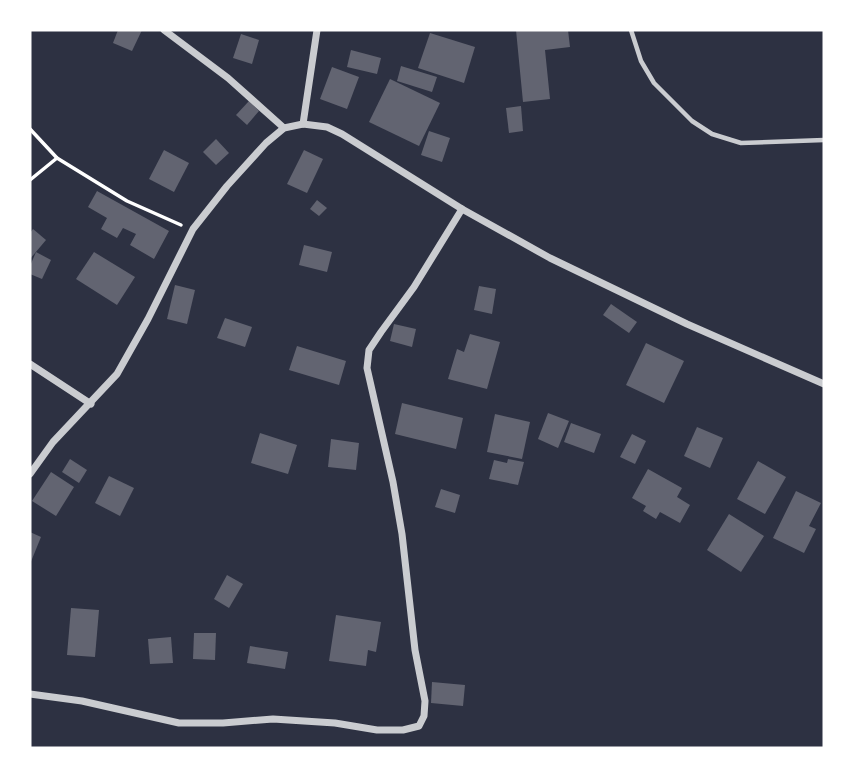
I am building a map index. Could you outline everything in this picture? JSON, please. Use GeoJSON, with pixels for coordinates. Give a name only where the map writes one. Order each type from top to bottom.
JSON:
{"type":"FeatureCollection","features":[{"type":"Feature","properties":{"kind":"street"},"geometry":{"type":"LineString","coordinates":[[164,30],[228,78],[284,128]]}},
{"type":"Feature","properties":{"kind":"street"},"geometry":{"type":"LineString","coordinates":[[303,124],[317,30]]}},
{"type":"Feature","properties":{"kind":"street"},"geometry":{"type":"LineString","coordinates":[[30,474],[53,442],[117,374],[193,229],[234,177],[266,143],[284,128],[303,124],[327,127],[342,134],[462,209],[550,258],[674,318],[824,384]]}},
{"type":"Feature","properties":{"kind":"street"},"geometry":{"type":"LineString","coordinates":[[30,695],[82,701],[179,723],[273,719],[335,723],[377,730],[403,730],[419,726],[424,716],[425,701],[415,650],[402,534],[367,368],[369,350],[414,288],[462,209]]}},
{"type":"Feature","properties":{"kind":"street"},"geometry":{"type":"LineString","coordinates":[[30,364],[91,404]]}},
{"type":"Feature","properties":{"kind":"lane"},"geometry":{"type":"LineString","coordinates":[[631,30],[641,61],[654,83],[692,121],[712,134],[741,143],[824,141]]}},
{"type":"Feature","properties":{"kind":"path"},"geometry":{"type":"LineString","coordinates":[[30,129],[57,158],[127,201],[193,229]]}},
{"type":"Feature","properties":{"kind":"path"},"geometry":{"type":"LineString","coordinates":[[30,180],[57,158]]}},
{"type":"Feature","properties":{"kind":"building"},"geometry":{"type":"Polygon","coordinates":[[[118,30],[142,30],[132,51],[113,43],[118,30]]]}},
{"type":"Feature","properties":{"kind":"building"},"geometry":{"type":"Polygon","coordinates":[[[516,30],[568,30],[570,47],[545,50],[550,99],[523,102],[516,30]]]}},
{"type":"Feature","properties":{"kind":"building"},"geometry":{"type":"Polygon","coordinates":[[[430,33],[475,47],[464,83],[418,68],[430,33]]]}},
{"type":"Feature","properties":{"kind":"building"},"geometry":{"type":"Polygon","coordinates":[[[241,34],[259,40],[252,64],[233,58],[241,34]]]}},
{"type":"Feature","properties":{"kind":"building"},"geometry":{"type":"Polygon","coordinates":[[[351,50],[381,58],[377,74],[347,67],[351,50]]]}},
{"type":"Feature","properties":{"kind":"building"},"geometry":{"type":"Polygon","coordinates":[[[401,66],[437,77],[432,92],[397,81],[401,66]]]}},
{"type":"Feature","properties":{"kind":"building"},"geometry":{"type":"Polygon","coordinates":[[[332,67],[359,77],[347,109],[320,99],[332,67]]]}},
{"type":"Feature","properties":{"kind":"building"},"geometry":{"type":"Polygon","coordinates":[[[390,79],[440,103],[419,146],[369,122],[390,79]]]}},
{"type":"Feature","properties":{"kind":"building"},"geometry":{"type":"Polygon","coordinates":[[[249,101],[259,111],[247,125],[236,115],[249,101]]]}},
{"type":"Feature","properties":{"kind":"building"},"geometry":{"type":"Polygon","coordinates":[[[521,106],[523,131],[509,133],[506,108],[521,106]]]}},
{"type":"Feature","properties":{"kind":"building"},"geometry":{"type":"Polygon","coordinates":[[[429,131],[450,138],[442,162],[421,155],[429,131]]]}},
{"type":"Feature","properties":{"kind":"building"},"geometry":{"type":"Polygon","coordinates":[[[216,139],[229,153],[216,165],[203,152],[216,139]]]}},
{"type":"Feature","properties":{"kind":"building"},"geometry":{"type":"Polygon","coordinates":[[[164,150],[189,163],[174,192],[149,179],[164,150]]]}},
{"type":"Feature","properties":{"kind":"building"},"geometry":{"type":"Polygon","coordinates":[[[304,150],[323,159],[307,193],[287,184],[304,150]]]}},
{"type":"Feature","properties":{"kind":"building"},"geometry":{"type":"Polygon","coordinates":[[[97,191],[169,231],[154,259],[130,245],[136,234],[123,228],[117,238],[101,229],[107,218],[88,207],[97,191]]]}},
{"type":"Feature","properties":{"kind":"building"},"geometry":{"type":"Polygon","coordinates":[[[317,200],[327,208],[319,216],[310,209],[317,200]]]}},
{"type":"Feature","properties":{"kind":"building"},"geometry":{"type":"Polygon","coordinates":[[[33,229],[46,240],[30,259],[30,233],[33,229]]]}},
{"type":"Feature","properties":{"kind":"building"},"geometry":{"type":"Polygon","coordinates":[[[304,245],[332,252],[327,272],[299,265],[304,245]]]}},
{"type":"Feature","properties":{"kind":"building"},"geometry":{"type":"Polygon","coordinates":[[[36,252],[51,260],[42,279],[30,274],[30,266],[36,252]]]}},
{"type":"Feature","properties":{"kind":"building"},"geometry":{"type":"Polygon","coordinates":[[[94,252],[135,277],[117,305],[76,279],[94,252]]]}},
{"type":"Feature","properties":{"kind":"building"},"geometry":{"type":"Polygon","coordinates":[[[175,285],[195,290],[187,324],[167,319],[175,285]]]}},
{"type":"Feature","properties":{"kind":"building"},"geometry":{"type":"Polygon","coordinates":[[[479,286],[496,289],[492,314],[474,310],[479,286]]]}},
{"type":"Feature","properties":{"kind":"building"},"geometry":{"type":"Polygon","coordinates":[[[611,304],[637,322],[629,333],[603,315],[611,304]]]}},
{"type":"Feature","properties":{"kind":"building"},"geometry":{"type":"Polygon","coordinates":[[[225,318],[252,327],[245,347],[217,338],[225,318]]]}},
{"type":"Feature","properties":{"kind":"building"},"geometry":{"type":"Polygon","coordinates":[[[394,324],[416,329],[412,347],[390,341],[394,324]]]}},
{"type":"Feature","properties":{"kind":"building"},"geometry":{"type":"Polygon","coordinates":[[[470,334],[500,342],[487,389],[448,379],[457,349],[464,352],[470,334]]]}},
{"type":"Feature","properties":{"kind":"building"},"geometry":{"type":"Polygon","coordinates":[[[646,343],[684,361],[664,403],[626,385],[646,343]]]}},
{"type":"Feature","properties":{"kind":"building"},"geometry":{"type":"Polygon","coordinates":[[[297,346],[346,361],[339,385],[289,370],[297,346]]]}},
{"type":"Feature","properties":{"kind":"building"},"geometry":{"type":"Polygon","coordinates":[[[402,403],[463,418],[456,449],[395,434],[402,403]]]}},
{"type":"Feature","properties":{"kind":"building"},"geometry":{"type":"Polygon","coordinates":[[[548,413],[569,421],[558,448],[538,439],[548,413]]]}},
{"type":"Feature","properties":{"kind":"building"},"geometry":{"type":"Polygon","coordinates":[[[495,414],[530,422],[522,459],[487,452],[495,414]]]}},
{"type":"Feature","properties":{"kind":"building"},"geometry":{"type":"Polygon","coordinates":[[[571,423],[601,434],[594,453],[564,442],[571,423]]]}},
{"type":"Feature","properties":{"kind":"building"},"geometry":{"type":"Polygon","coordinates":[[[697,427],[723,438],[710,468],[684,456],[697,427]]]}},
{"type":"Feature","properties":{"kind":"building"},"geometry":{"type":"Polygon","coordinates":[[[260,433],[297,445],[288,474],[251,463],[260,433]]]}},
{"type":"Feature","properties":{"kind":"building"},"geometry":{"type":"Polygon","coordinates":[[[632,434],[646,441],[635,464],[620,457],[632,434]]]}},
{"type":"Feature","properties":{"kind":"building"},"geometry":{"type":"Polygon","coordinates":[[[331,439],[359,443],[356,470],[328,467],[331,439]]]}},
{"type":"Feature","properties":{"kind":"building"},"geometry":{"type":"Polygon","coordinates":[[[70,459],[87,470],[79,483],[62,472],[70,459]]]}},
{"type":"Feature","properties":{"kind":"building"},"geometry":{"type":"Polygon","coordinates":[[[508,459],[524,462],[518,485],[489,479],[494,460],[507,463],[508,459]]]}},
{"type":"Feature","properties":{"kind":"building"},"geometry":{"type":"Polygon","coordinates":[[[758,461],[786,477],[765,514],[737,499],[758,461]]]}},
{"type":"Feature","properties":{"kind":"building"},"geometry":{"type":"Polygon","coordinates":[[[648,469],[682,488],[677,497],[690,505],[680,523],[660,512],[656,519],[643,511],[646,506],[632,498],[648,469]]]}},
{"type":"Feature","properties":{"kind":"building"},"geometry":{"type":"Polygon","coordinates":[[[51,472],[74,487],[56,516],[32,501],[51,472]]]}},
{"type":"Feature","properties":{"kind":"building"},"geometry":{"type":"Polygon","coordinates":[[[109,476],[134,488],[120,516],[95,503],[109,476]]]}},
{"type":"Feature","properties":{"kind":"building"},"geometry":{"type":"Polygon","coordinates":[[[441,489],[460,495],[455,513],[435,507],[441,489]]]}},
{"type":"Feature","properties":{"kind":"building"},"geometry":{"type":"Polygon","coordinates":[[[796,491],[821,503],[809,526],[816,529],[804,553],[773,538],[796,491]]]}},
{"type":"Feature","properties":{"kind":"building"},"geometry":{"type":"Polygon","coordinates":[[[729,514],[764,536],[741,572],[707,550],[729,514]]]}},
{"type":"Feature","properties":{"kind":"building"},"geometry":{"type":"Polygon","coordinates":[[[30,532],[41,537],[30,564],[30,532]]]}},
{"type":"Feature","properties":{"kind":"building"},"geometry":{"type":"Polygon","coordinates":[[[227,575],[243,584],[229,608],[214,599],[227,575]]]}},
{"type":"Feature","properties":{"kind":"building"},"geometry":{"type":"Polygon","coordinates":[[[71,608],[99,610],[95,657],[67,655],[71,608]]]}},
{"type":"Feature","properties":{"kind":"building"},"geometry":{"type":"Polygon","coordinates":[[[336,615],[381,622],[376,652],[368,650],[366,666],[329,661],[336,615]]]}},
{"type":"Feature","properties":{"kind":"building"},"geometry":{"type":"Polygon","coordinates":[[[194,633],[216,633],[215,660],[193,659],[194,633]]]}},
{"type":"Feature","properties":{"kind":"building"},"geometry":{"type":"Polygon","coordinates":[[[171,637],[173,663],[150,664],[148,639],[171,637]]]}},
{"type":"Feature","properties":{"kind":"building"},"geometry":{"type":"Polygon","coordinates":[[[250,646],[288,652],[285,669],[247,663],[250,646]]]}},
{"type":"Feature","properties":{"kind":"building"},"geometry":{"type":"Polygon","coordinates":[[[432,682],[465,685],[463,706],[431,703],[432,682]]]}}]}
